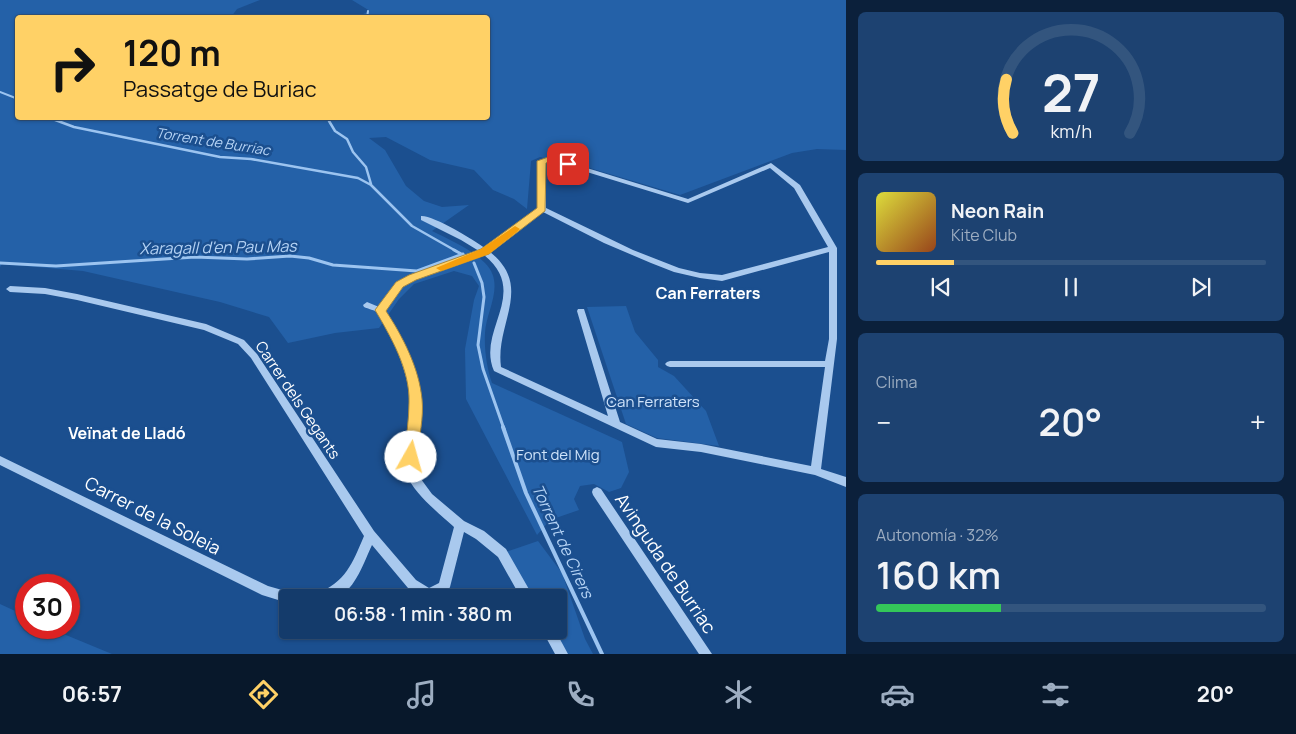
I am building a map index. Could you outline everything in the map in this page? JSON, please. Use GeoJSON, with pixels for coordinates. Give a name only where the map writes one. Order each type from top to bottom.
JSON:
{"type":"FeatureCollection","features":[{"type":"Feature","properties":{"kind":"street"},"geometry":{"type":"LineString","coordinates":[[542,209],[542,161],[551,159],[688,201],[771,164],[797,187],[833,248],[833,339],[815,471]]}},
{"type":"Feature","properties":{"kind":"street"},"geometry":{"type":"LineString","coordinates":[[542,209],[645,258],[704,277],[722,278],[833,248]]}},
{"type":"Feature","properties":{"kind":"street"},"geometry":{"type":"LineString","coordinates":[[381,310],[400,284],[413,277],[485,252],[542,209]]}},
{"type":"Feature","properties":{"kind":"street"},"geometry":{"type":"LineString","coordinates":[[424,218],[459,235],[485,252],[503,270],[509,293],[494,353],[497,370],[656,443],[701,448],[815,471],[846,482]]}},
{"type":"Feature","properties":{"kind":"street","name":"Carrer dels Gegants"},"geometry":{"type":"LineString","coordinates":[[10,289],[45,291],[115,305],[206,327],[241,342],[254,356],[370,535],[412,584],[429,595],[444,587],[460,525]]}},
{"type":"Feature","properties":{"kind":"street"},"geometry":{"type":"LineString","coordinates":[[367,305],[381,310],[392,328],[408,365],[416,400],[411,457],[413,476],[428,497],[460,525],[480,535],[502,553],[523,589]]}},
{"type":"Feature","properties":{"kind":"street"},"geometry":{"type":"LineString","coordinates":[[581,311],[616,426]]}},
{"type":"Feature","properties":{"kind":"street"},"geometry":{"type":"LineString","coordinates":[[670,364],[829,364]]}},
{"type":"Feature","properties":{"kind":"street","name":"Carrer de la Soleia"},"geometry":{"type":"LineString","coordinates":[[0,460],[266,591],[279,594]]}},
{"type":"Feature","properties":{"kind":"street","name":"Avinguda de Burriac"},"geometry":{"type":"LineString","coordinates":[[597,492],[706,654]]}},
{"type":"Feature","properties":{"kind":"street"},"geometry":{"type":"LineString","coordinates":[[339,589],[352,577],[370,535]]}},
{"type":"Feature","properties":{"kind":"street"},"geometry":{"type":"LineString","coordinates":[[553,639],[562,654]]}},
{"type":"Feature","properties":{"kind":"green space","name":"Font del Mig"},"geometry":{"type":"Polygon","coordinates":[[[0,0],[260,0],[237,9],[232,15],[15,15],[15,120],[490,120],[490,15],[361,15],[370,11],[352,0],[846,0],[846,150],[817,149],[792,153],[680,195],[556,158],[552,160],[540,157],[531,161],[527,209],[514,199],[493,190],[474,170],[430,160],[386,137],[369,138],[385,150],[406,186],[424,201],[442,207],[469,205],[432,231],[473,253],[491,271],[494,288],[486,324],[485,339],[486,359],[492,383],[622,442],[629,472],[621,488],[609,492],[594,484],[580,486],[574,499],[579,510],[550,520],[537,535],[466,399],[465,349],[474,300],[479,286],[472,276],[454,271],[414,284],[399,299],[379,328],[335,333],[288,343],[269,317],[220,302],[83,271],[2,264],[0,267],[0,0]]]}},
{"type":"Feature","properties":{"kind":"green space","name":"Can Ferraters"},"geometry":{"type":"Polygon","coordinates":[[[626,306],[635,332],[658,360],[658,367],[674,376],[706,411],[719,446],[657,438],[626,424],[587,307],[626,306]]]}},
{"type":"Feature","properties":{"kind":"green space"},"geometry":{"type":"Polygon","coordinates":[[[538,541],[562,573],[585,639],[593,654],[565,654],[556,639],[567,639],[567,589],[527,589],[506,552],[538,541]]]}},
{"type":"Feature","properties":{"kind":"green space"},"geometry":{"type":"Polygon","coordinates":[[[0,604],[15,611],[15,639],[76,639],[112,654],[0,654],[0,604]]]}},
{"type":"Feature","properties":{"kind":"waterway"},"geometry":{"type":"LineString","coordinates":[[367,15],[368,11]]}},
{"type":"Feature","properties":{"kind":"waterway","name":"Torrent de Burriac"},"geometry":{"type":"LineString","coordinates":[[0,92],[15,98]]}},
{"type":"Feature","properties":{"kind":"waterway","name":"Torrent de Burriac"},"geometry":{"type":"LineString","coordinates":[[55,120],[74,127],[220,157],[251,159],[358,178],[371,185],[412,226],[456,251]]}},
{"type":"Feature","properties":{"kind":"waterway"},"geometry":{"type":"LineString","coordinates":[[329,120],[335,131],[347,139],[353,152],[366,167],[371,184]]}},
{"type":"Feature","properties":{"kind":"waterway","name":"Xaragall d'en Pau Mas"},"geometry":{"type":"LineString","coordinates":[[454,250],[462,254]]}},
{"type":"Feature","properties":{"kind":"waterway","name":"Xaragall d'en Pau Mas"},"geometry":{"type":"LineString","coordinates":[[0,263],[56,266],[195,257],[247,259],[290,256],[309,258],[333,265],[417,271],[462,254]]}},
{"type":"Feature","properties":{"kind":"waterway","name":"Torrent de Cirers"},"geometry":{"type":"LineString","coordinates":[[474,263],[482,283],[484,297],[478,345],[483,369],[504,429]]}},
{"type":"Feature","properties":{"kind":"waterway","name":"Torrent de Cirers"},"geometry":{"type":"LineString","coordinates":[[503,427],[526,493],[602,654]]}},
{"type":"Feature","properties":{"kind":"slow traffic"},"geometry":{"type":"LineString","coordinates":[[441,268],[485,252],[515,229]]}},
{"type":"Feature","properties":{"kind":"district","name":"Can Ferraters"},"geometry":{"type":"Point","coordinates":[708,293]}},
{"type":"Feature","properties":{"kind":"district","name":"Veïnat de Lladó"},"geometry":{"type":"Point","coordinates":[127,433]}},
{"type":"Feature","properties":{"kind":"route"},"geometry":{"type":"LineString","coordinates":[[411,457],[416,400],[408,365],[392,328],[381,310],[400,284],[413,277],[485,252],[542,209],[542,161],[551,159],[568,164]]}}]}
